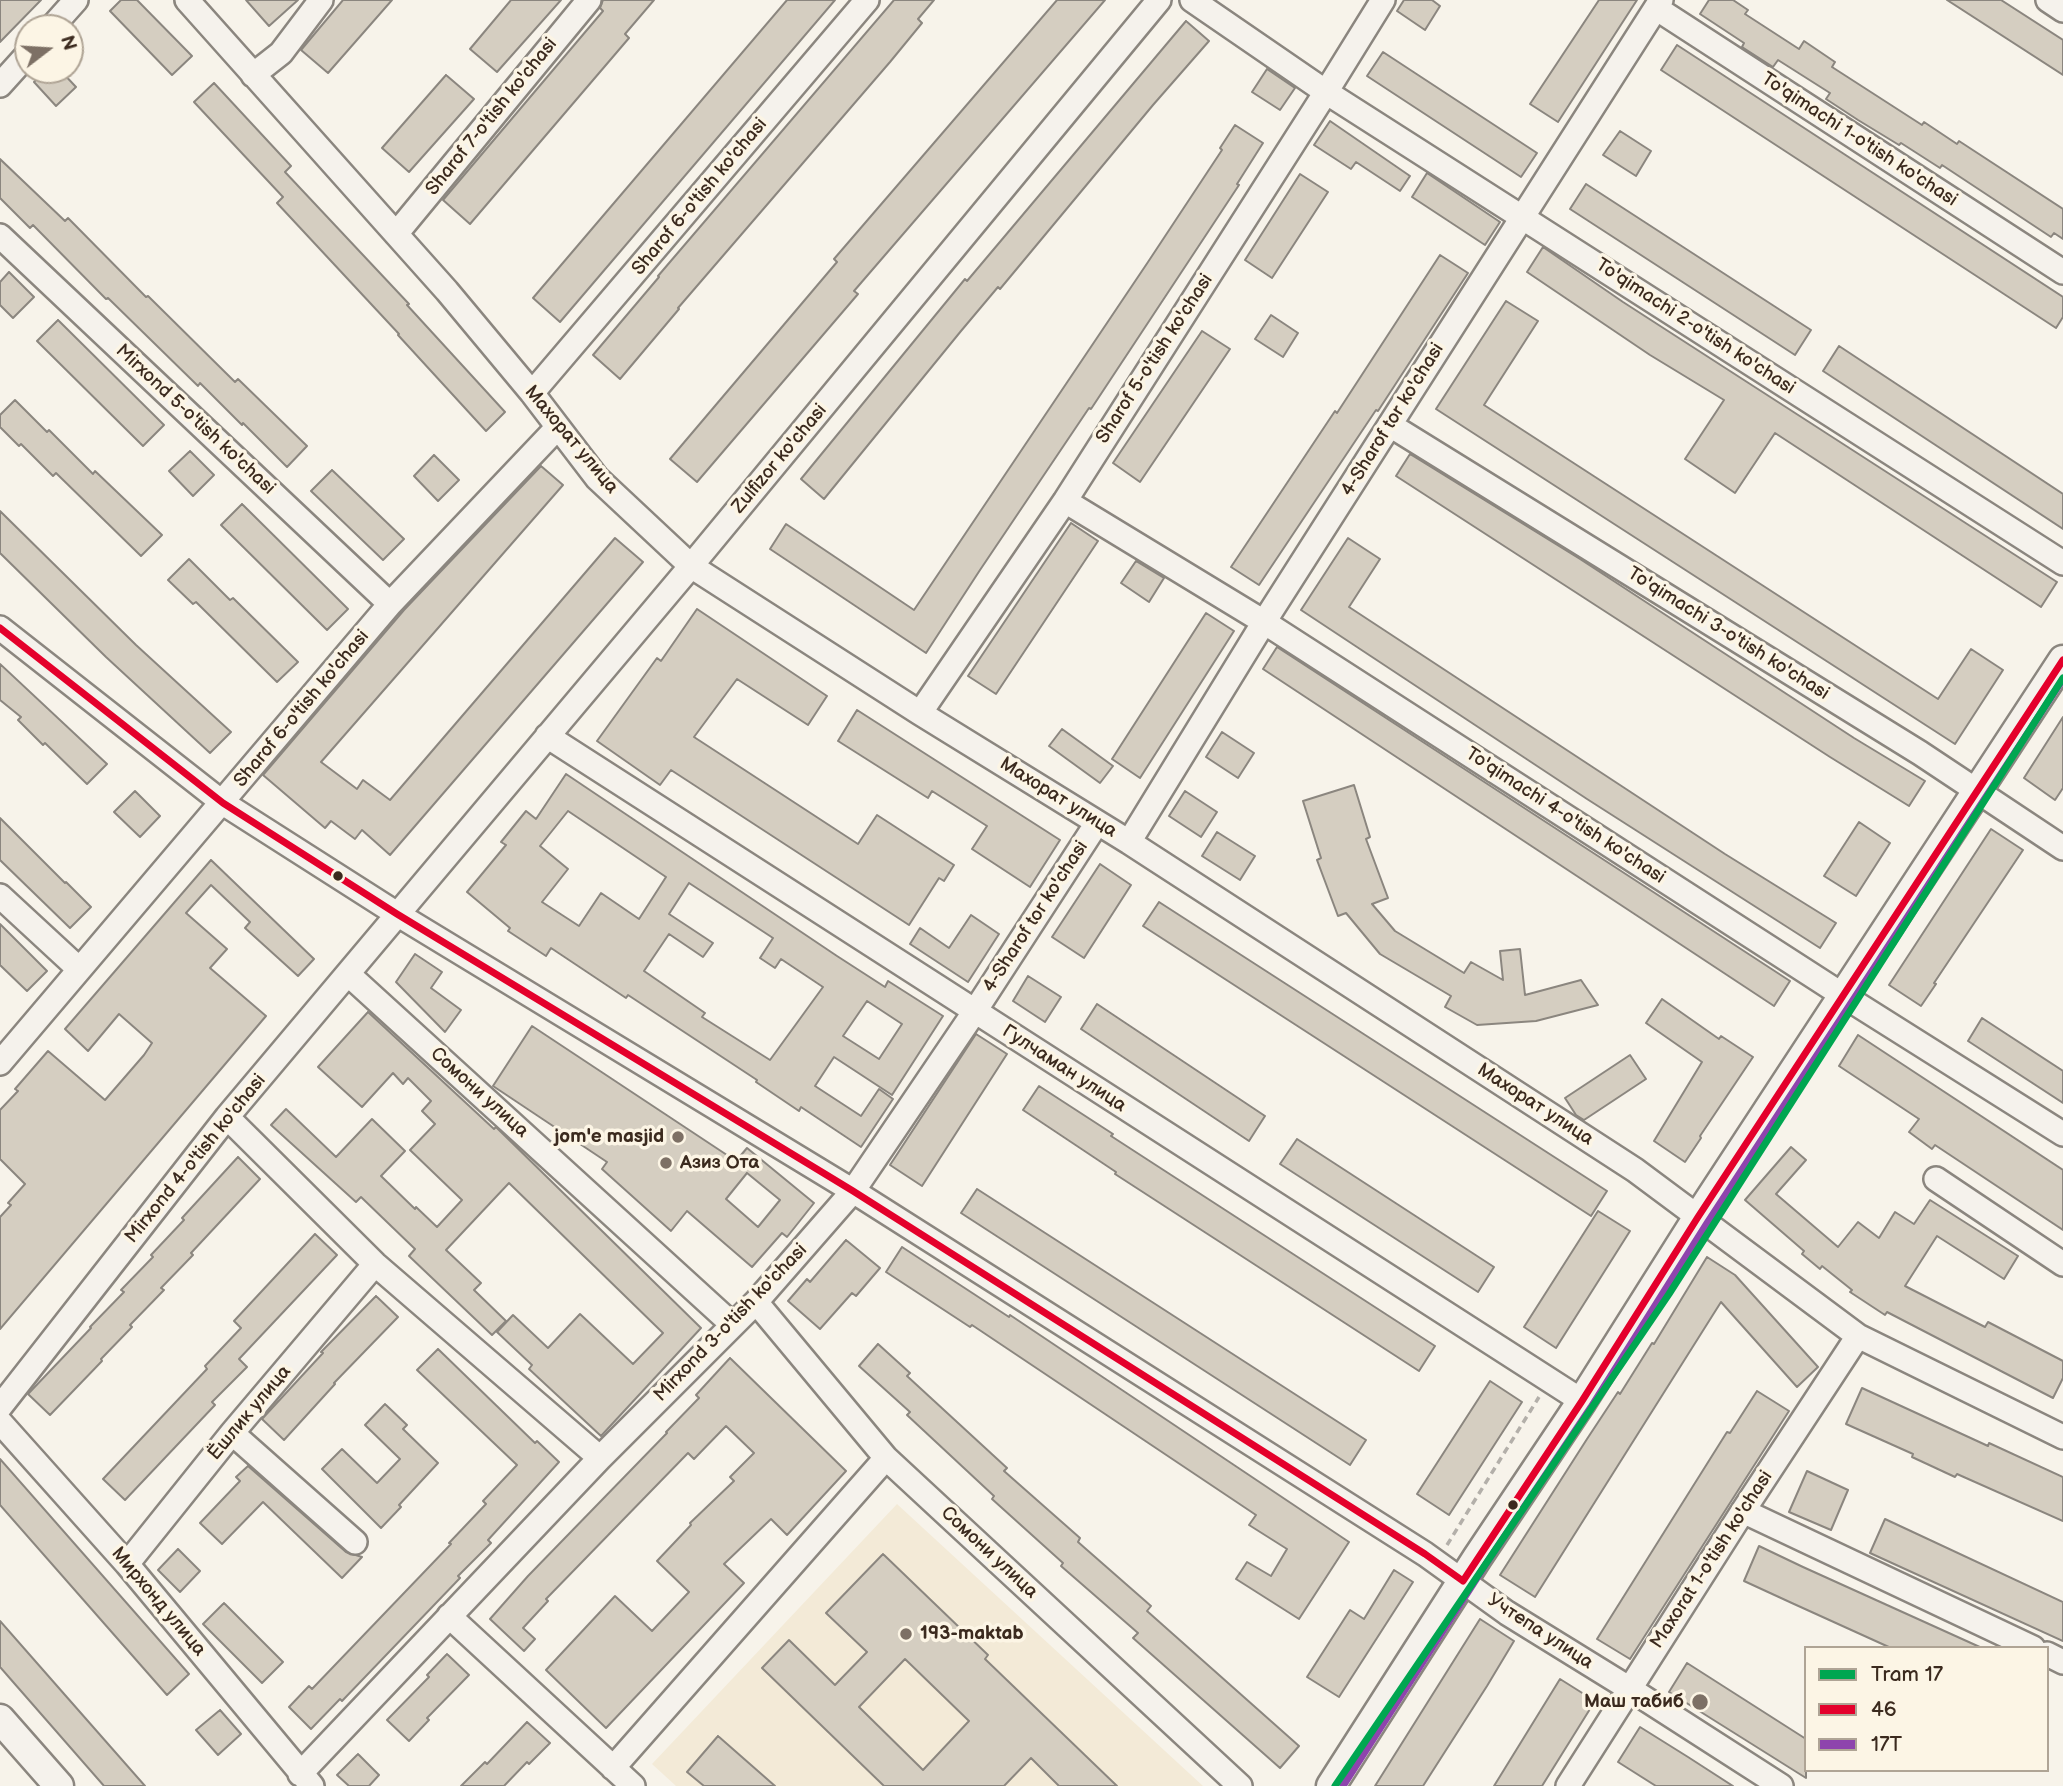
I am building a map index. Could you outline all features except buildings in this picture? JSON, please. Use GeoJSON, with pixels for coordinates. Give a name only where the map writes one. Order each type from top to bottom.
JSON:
{"type":"FeatureCollection","features":[{"type":"Feature","properties":{"kind":"main road"},"geometry":{"type":"LineString","coordinates":[[1331,1786],[1582,1401],[1698,1217],[2063,660]]}},
{"type":"Feature","properties":{"kind":"main road"},"geometry":{"type":"LineString","coordinates":[[0,1718],[59,1786]]}},
{"type":"Feature","properties":{"kind":"street"},"geometry":{"type":"LineString","coordinates":[[64,14],[76,0]]}},
{"type":"Feature","properties":{"kind":"street","name":"Махорат улица"},"geometry":{"type":"LineString","coordinates":[[187,0],[396,234],[532,393],[597,478],[691,566],[920,713],[1129,842],[1635,1170],[1858,1336],[2063,1437]]}},
{"type":"Feature","properties":{"kind":"street"},"geometry":{"type":"LineString","coordinates":[[253,75],[281,53],[321,0]]}},
{"type":"Feature","properties":{"kind":"street","name":"Sharof 7-o'tish ko'chasi"},"geometry":{"type":"LineString","coordinates":[[396,234],[589,0]]}},
{"type":"Feature","properties":{"kind":"street","name":"Sharof 6-o'tish ko'chasi"},"geometry":{"type":"LineString","coordinates":[[532,393],[867,0]]}},
{"type":"Feature","properties":{"kind":"street","name":"To'qimachi 2-o'tish ko'chasi"},"geometry":{"type":"LineString","coordinates":[[1192,0],[1326,92],[2063,563]]}},
{"type":"Feature","properties":{"kind":"street","name":"Sharof 5-o'tish ko'chasi"},"geometry":{"type":"LineString","coordinates":[[920,713],[1065,501],[1383,0]]}},
{"type":"Feature","properties":{"kind":"street"},"geometry":{"type":"LineString","coordinates":[[2048,0],[2063,10]]}},
{"type":"Feature","properties":{"kind":"street","name":"Zulfizor ko'chasi"},"geometry":{"type":"LineString","coordinates":[[397,914],[691,566],[1155,1]]}},
{"type":"Feature","properties":{"kind":"street","name":"4-Sharof tor ko'chasi"},"geometry":{"type":"LineString","coordinates":[[1129,842],[1264,622],[1658,4]]}},
{"type":"Feature","properties":{"kind":"street","name":"To'qimachi 1-o'tish ko'chasi"},"geometry":{"type":"LineString","coordinates":[[1658,4],[2063,272]]}},
{"type":"Feature","properties":{"kind":"street"},"geometry":{"type":"LineString","coordinates":[[0,85],[14,70]]}},
{"type":"Feature","properties":{"kind":"street","name":"Mirxond 5-o'tish ko'chasi"},"geometry":{"type":"LineString","coordinates":[[0,236],[390,604]]}},
{"type":"Feature","properties":{"kind":"street","name":"To'qimachi 3-o'tish ko'chasi"},"geometry":{"type":"LineString","coordinates":[[1390,425],[1920,753],[2063,848]]}},
{"type":"Feature","properties":{"kind":"street","name":"Sharof 6-o'tish ko'chasi"},"geometry":{"type":"LineString","coordinates":[[0,1063],[390,604],[558,428]]}},
{"type":"Feature","properties":{"kind":"street","name":"To'qimachi 4-o'tish ko'chasi"},"geometry":{"type":"LineString","coordinates":[[1065,501],[1264,622],[2063,1134]]}},
{"type":"Feature","properties":{"kind":"street","name":"Учтепа улица"},"geometry":{"type":"LineString","coordinates":[[0,628],[223,803],[397,914],[853,1191],[1413,1546],[1507,1613],[1781,1786]]}},
{"type":"Feature","properties":{"kind":"street","name":"Гулчаман улица"},"geometry":{"type":"LineString","coordinates":[[547,736],[1582,1401]]}},
{"type":"Feature","properties":{"kind":"street","name":"4-Sharof tor ko'chasi"},"geometry":{"type":"LineString","coordinates":[[975,1011],[1097,823]]}},
{"type":"Feature","properties":{"kind":"street"},"geometry":{"type":"LineString","coordinates":[[0,896],[79,969]]}},
{"type":"Feature","properties":{"kind":"street","name":"Mirxond 4-o'tish ko'chasi"},"geometry":{"type":"LineString","coordinates":[[0,1407],[227,1116],[397,914]]}},
{"type":"Feature","properties":{"kind":"street","name":"Сомони улица"},"geometry":{"type":"LineString","coordinates":[[348,974],[733,1325]]}},
{"type":"Feature","properties":{"kind":"street","name":"Mirxond 3-o'tish ko'chasi"},"geometry":{"type":"LineString","coordinates":[[306,1780],[449,1616],[600,1458],[756,1302],[853,1191],[975,1011]]}},
{"type":"Feature","properties":{"kind":"street"},"geometry":{"type":"LineString","coordinates":[[227,1116],[374,1264],[600,1458]]}},
{"type":"Feature","properties":{"kind":"street"},"geometry":{"type":"LineString","coordinates":[[1936,1180],[2063,1264]]}},
{"type":"Feature","properties":{"kind":"street","name":"Ёшлик улица"},"geometry":{"type":"LineString","coordinates":[[127,1564],[232,1433],[374,1264]]}},
{"type":"Feature","properties":{"kind":"street","name":"Сомони улица"},"geometry":{"type":"LineString","coordinates":[[756,1302],[886,1458],[1240,1786]]}},
{"type":"Feature","properties":{"kind":"street","name":"Maxorat 1-o'tish ko'chasi"},"geometry":{"type":"LineString","coordinates":[[1568,1786],[1858,1336]]}},
{"type":"Feature","properties":{"kind":"street","name":"Мирхонд улица"},"geometry":{"type":"LineString","coordinates":[[0,1422],[127,1564],[306,1780]]}},
{"type":"Feature","properties":{"kind":"street"},"geometry":{"type":"LineString","coordinates":[[232,1433],[355,1542]]}},
{"type":"Feature","properties":{"kind":"street"},"geometry":{"type":"LineString","coordinates":[[613,1768],[886,1458]]}},
{"type":"Feature","properties":{"kind":"street"},"geometry":{"type":"LineString","coordinates":[[1743,1511],[2029,1646]]}},
{"type":"Feature","properties":{"kind":"street"},"geometry":{"type":"LineString","coordinates":[[449,1616],[633,1786]]}},
{"type":"Feature","properties":{"kind":"path"},"geometry":{"type":"LineString","coordinates":[[1456,1544],[1450,1540],[1549,1380]]}},
{"type":"Feature","properties":{"kind":"shaded area","name":"193-maktab"},"geometry":{"type":"Polygon","coordinates":[[[897,1504],[1203,1786],[676,1786],[652,1764],[897,1504]]]}},
{"type":"Feature","properties":{"kind":"tram line","name":"17"},"geometry":{"type":"LineString","coordinates":[[1335,1786],[1669,1294],[2063,678]]}},
{"type":"Feature","properties":{"kind":"transit line","name":"46"},"geometry":{"type":"LineString","coordinates":[[0,628],[223,803],[397,914],[853,1191],[1425,1554],[1463,1581]]}},
{"type":"Feature","properties":{"kind":"transit line","name":"46"},"geometry":{"type":"LineString","coordinates":[[1463,1581],[2063,660]]}},
{"type":"Feature","properties":{"kind":"transit line","name":"17T"},"geometry":{"type":"LineString","coordinates":[[1343,1786],[2063,679]]}},
{"type":"Feature","properties":{"kind":"place","name":"jom'e masjid"},"geometry":{"type":"Point","coordinates":[678,1137]}},
{"type":"Feature","properties":{"kind":"place","name":"Азиз Ота"},"geometry":{"type":"Point","coordinates":[666,1163]}},
{"type":"Feature","properties":{"kind":"place","name":"193-maktab"},"geometry":{"type":"Point","coordinates":[906,1634]}},
{"type":"Feature","properties":{"kind":"place","name":"Маш табиб"},"geometry":{"type":"Point","coordinates":[1700,1702]}}]}
